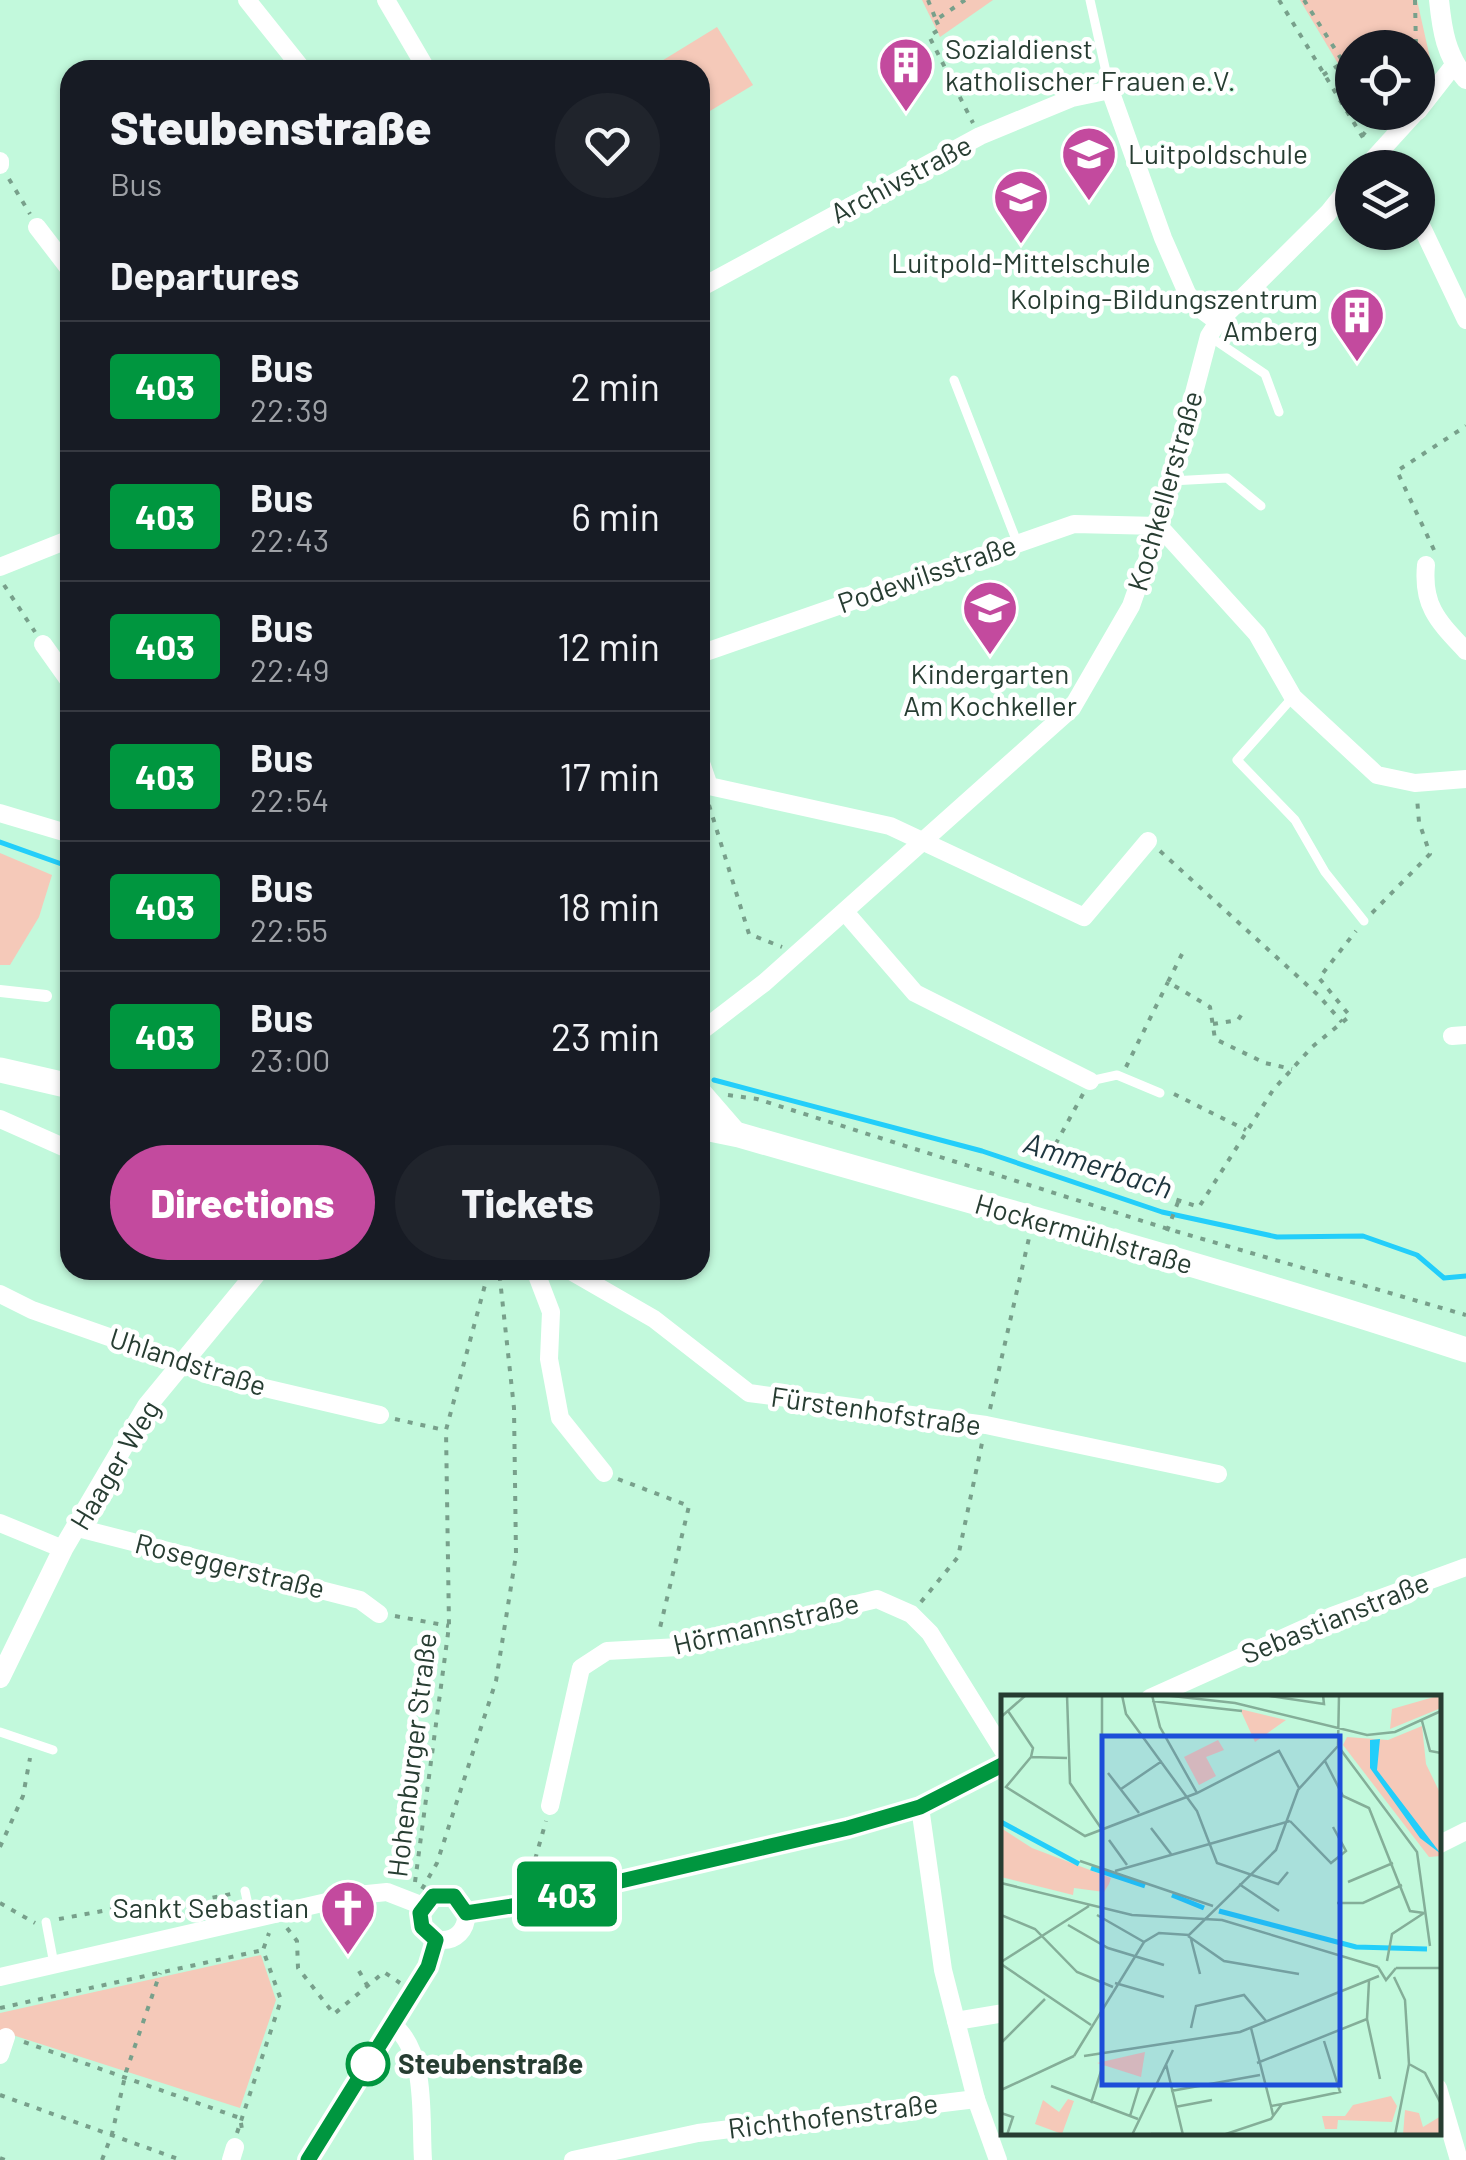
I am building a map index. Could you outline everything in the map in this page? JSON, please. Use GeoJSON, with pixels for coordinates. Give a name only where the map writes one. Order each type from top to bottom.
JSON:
{"type":"FeatureCollection","features":[{"type":"Feature","properties":{"kind":"main road"},"geometry":{"type":"LineString","coordinates":[[0,1070],[60,1084]]}},
{"type":"Feature","properties":{"kind":"main road","name":"Hockermühlstraße"},"geometry":{"type":"LineString","coordinates":[[710,1129],[1312,1299],[1466,1350]]}},
{"type":"Feature","properties":{"kind":"street"},"geometry":{"type":"LineString","coordinates":[[247,0],[295,60]]}},
{"type":"Feature","properties":{"kind":"street"},"geometry":{"type":"LineString","coordinates":[[386,0],[420,60]]}},
{"type":"Feature","properties":{"kind":"street"},"geometry":{"type":"LineString","coordinates":[[1435,95],[1460,72],[1444,36],[1440,0]]}},
{"type":"Feature","properties":{"kind":"street"},"geometry":{"type":"LineString","coordinates":[[1110,90],[1186,293],[1213,329],[1335,204]]}},
{"type":"Feature","properties":{"kind":"street","name":"Archivstraße"},"geometry":{"type":"LineString","coordinates":[[710,283],[980,136],[1072,98],[1110,90]]}},
{"type":"Feature","properties":{"kind":"street"},"geometry":{"type":"LineString","coordinates":[[1386,150],[1402,130]]}},
{"type":"Feature","properties":{"kind":"street"},"geometry":{"type":"LineString","coordinates":[[37,226],[60,257]]}},
{"type":"Feature","properties":{"kind":"street"},"geometry":{"type":"LineString","coordinates":[[1433,250],[1466,320]]}},
{"type":"Feature","properties":{"kind":"street","name":"Kochkellerstraße"},"geometry":{"type":"LineString","coordinates":[[710,1024],[927,841],[1072,708],[1132,606],[1160,526],[1213,329]]}},
{"type":"Feature","properties":{"kind":"street","name":"Podewilsstraße"},"geometry":{"type":"LineString","coordinates":[[710,650],[1074,524],[1160,526]]}},
{"type":"Feature","properties":{"kind":"street"},"geometry":{"type":"LineString","coordinates":[[1160,526],[1256,634],[1293,697],[1378,775],[1415,783],[1466,778]]}},
{"type":"Feature","properties":{"kind":"street"},"geometry":{"type":"LineString","coordinates":[[0,567],[60,543]]}},
{"type":"Feature","properties":{"kind":"street"},"geometry":{"type":"LineString","coordinates":[[1426,564],[1424,589],[1439,622],[1466,651]]}},
{"type":"Feature","properties":{"kind":"street"},"geometry":{"type":"LineString","coordinates":[[43,644],[60,668]]}},
{"type":"Feature","properties":{"kind":"street"},"geometry":{"type":"LineString","coordinates":[[710,786],[890,826],[1084,917],[1148,841]]}},
{"type":"Feature","properties":{"kind":"street"},"geometry":{"type":"LineString","coordinates":[[0,814],[60,831]]}},
{"type":"Feature","properties":{"kind":"street"},"geometry":{"type":"LineString","coordinates":[[845,912],[915,993],[1090,1081]]}},
{"type":"Feature","properties":{"kind":"street"},"geometry":{"type":"LineString","coordinates":[[0,990],[46,996]]}},
{"type":"Feature","properties":{"kind":"street"},"geometry":{"type":"LineString","coordinates":[[710,1102],[739,1135]]}},
{"type":"Feature","properties":{"kind":"street"},"geometry":{"type":"LineString","coordinates":[[0,1120],[60,1146]]}},
{"type":"Feature","properties":{"kind":"street","name":"Haager Weg"},"geometry":{"type":"LineString","coordinates":[[0,1678],[64,1550],[147,1406],[250,1280]]}},
{"type":"Feature","properties":{"kind":"street"},"geometry":{"type":"LineString","coordinates":[[539,1280],[551,1312],[549,1359],[560,1418],[604,1473]]}},
{"type":"Feature","properties":{"kind":"street","name":"Fürstenhofstraße"},"geometry":{"type":"LineString","coordinates":[[586,1280],[654,1319],[749,1393],[986,1426],[1218,1474]]}},
{"type":"Feature","properties":{"kind":"street","name":"Uhlandstraße"},"geometry":{"type":"LineString","coordinates":[[0,1294],[32,1310],[183,1362],[206,1374],[380,1416]]}},
{"type":"Feature","properties":{"kind":"street"},"geometry":{"type":"LineString","coordinates":[[0,1523],[64,1550]]}},
{"type":"Feature","properties":{"kind":"street","name":"Roseggerstraße"},"geometry":{"type":"LineString","coordinates":[[78,1528],[360,1600],[378,1614]]}},
{"type":"Feature","properties":{"kind":"street","name":"Sebastianstraße"},"geometry":{"type":"LineString","coordinates":[[1157,1695],[1332,1616],[1466,1567]]}},
{"type":"Feature","properties":{"kind":"street","name":"Hörmannstraße"},"geometry":{"type":"LineString","coordinates":[[550,1806],[581,1668],[607,1651],[679,1647],[877,1599],[911,1614],[930,1634],[1001,1747]]}},
{"type":"Feature","properties":{"kind":"street"},"geometry":{"type":"LineString","coordinates":[[466,1913],[518,1905],[848,1828],[920,1807],[1001,1766]]}},
{"type":"Feature","properties":{"kind":"street"},"geometry":{"type":"LineString","coordinates":[[920,1807],[943,1970],[976,2098],[998,2160]]}},
{"type":"Feature","properties":{"kind":"street"},"geometry":{"type":"LineString","coordinates":[[1441,1844],[1466,1831]]}},
{"type":"Feature","properties":{"kind":"street"},"geometry":{"type":"LineString","coordinates":[[0,1977],[275,1912],[388,1892],[418,1903],[447,1894],[460,1900],[466,1925],[458,1936],[436,1940],[422,1927],[418,1903]]}},
{"type":"Feature","properties":{"kind":"street"},"geometry":{"type":"LineString","coordinates":[[308,2160],[428,1967],[436,1940]]}},
{"type":"Feature","properties":{"kind":"street"},"geometry":{"type":"LineString","coordinates":[[956,2021],[1001,2014]]}},
{"type":"Feature","properties":{"kind":"street"},"geometry":{"type":"LineString","coordinates":[[392,2024],[405,2034],[414,2055],[424,2160]]}},
{"type":"Feature","properties":{"kind":"street","name":"Richthofenstraße"},"geometry":{"type":"LineString","coordinates":[[572,2160],[698,2133],[976,2098]]}},
{"type":"Feature","properties":{"kind":"street"},"geometry":{"type":"LineString","coordinates":[[1441,2099],[1458,2160]]}},
{"type":"Feature","properties":{"kind":"lane"},"geometry":{"type":"LineString","coordinates":[[1090,0],[1110,90]]}},
{"type":"Feature","properties":{"kind":"lane"},"geometry":{"type":"LineString","coordinates":[[1213,329],[1265,374],[1278,412]]}},
{"type":"Feature","properties":{"kind":"lane"},"geometry":{"type":"LineString","coordinates":[[954,380],[1017,542]]}},
{"type":"Feature","properties":{"kind":"lane"},"geometry":{"type":"LineString","coordinates":[[1171,482],[1227,478],[1260,506]]}},
{"type":"Feature","properties":{"kind":"lane"},"geometry":{"type":"LineString","coordinates":[[1293,697],[1238,760],[1295,820],[1326,872],[1364,922]]}},
{"type":"Feature","properties":{"kind":"lane"},"geometry":{"type":"LineString","coordinates":[[1090,1081],[1121,1077],[1160,1094]]}},
{"type":"Feature","properties":{"kind":"lane"},"geometry":{"type":"LineString","coordinates":[[0,1732],[53,1750]]}},
{"type":"Feature","properties":{"kind":"lane"},"geometry":{"type":"LineString","coordinates":[[245,1891],[251,1918]]}},
{"type":"Feature","properties":{"kind":"lane"},"geometry":{"type":"LineString","coordinates":[[46,1922],[54,1964]]}},
{"type":"Feature","properties":{"kind":"path"},"geometry":{"type":"LineString","coordinates":[[928,0],[940,29],[929,36],[980,136]]}},
{"type":"Feature","properties":{"kind":"path"},"geometry":{"type":"LineString","coordinates":[[936,20],[965,0]]}},
{"type":"Feature","properties":{"kind":"path"},"geometry":{"type":"LineString","coordinates":[[1279,0],[1335,94]]}},
{"type":"Feature","properties":{"kind":"path"},"geometry":{"type":"LineString","coordinates":[[1304,0],[1335,48]]}},
{"type":"Feature","properties":{"kind":"path"},"geometry":{"type":"LineString","coordinates":[[1416,0],[1416,30]]}},
{"type":"Feature","properties":{"kind":"path"},"geometry":{"type":"LineString","coordinates":[[1323,75],[1335,68]]}},
{"type":"Feature","properties":{"kind":"path"},"geometry":{"type":"LineString","coordinates":[[0,163],[37,226]]}},
{"type":"Feature","properties":{"kind":"path"},"geometry":{"type":"LineString","coordinates":[[1426,564],[1435,548],[1398,470],[1466,426]]}},
{"type":"Feature","properties":{"kind":"path"},"geometry":{"type":"LineString","coordinates":[[0,578],[43,644]]}},
{"type":"Feature","properties":{"kind":"path"},"geometry":{"type":"LineString","coordinates":[[1090,1081],[1048,1158],[1199,1207],[1246,1130],[1292,1069],[1312,1046],[1350,1016],[1319,978],[1364,922],[1430,854],[1420,822],[1415,783]]}},
{"type":"Feature","properties":{"kind":"path"},"geometry":{"type":"LineString","coordinates":[[710,809],[749,934],[776,943],[794,957]]}},
{"type":"Feature","properties":{"kind":"path"},"geometry":{"type":"LineString","coordinates":[[1148,841],[1318,995],[1342,1022]]}},
{"type":"Feature","properties":{"kind":"path"},"geometry":{"type":"LineString","coordinates":[[1121,1077],[1182,954]]}},
{"type":"Feature","properties":{"kind":"path"},"geometry":{"type":"LineString","coordinates":[[1168,982],[1210,1007],[1216,1039],[1265,1063],[1292,1069]]}},
{"type":"Feature","properties":{"kind":"path"},"geometry":{"type":"LineString","coordinates":[[1213,1024],[1238,1020],[1246,1009]]}},
{"type":"Feature","properties":{"kind":"path"},"geometry":{"type":"LineString","coordinates":[[1160,1094],[1168,1091],[1246,1130]]}},
{"type":"Feature","properties":{"kind":"path"},"geometry":{"type":"LineString","coordinates":[[757,1100],[1168,1230],[1466,1316]]}},
{"type":"Feature","properties":{"kind":"path"},"geometry":{"type":"LineString","coordinates":[[1168,1230],[1178,1201]]}},
{"type":"Feature","properties":{"kind":"path","name":"Hohenburger Straße"},"geometry":{"type":"LineString","coordinates":[[418,1903],[449,1626],[446,1430],[486,1280]]}},
{"type":"Feature","properties":{"kind":"path","name":"Hohenburger Straße"},"geometry":{"type":"LineString","coordinates":[[418,1903],[436,1863],[496,1681],[516,1555],[514,1408],[499,1280]]}},
{"type":"Feature","properties":{"kind":"path"},"geometry":{"type":"LineString","coordinates":[[380,1416],[446,1430]]}},
{"type":"Feature","properties":{"kind":"path"},"geometry":{"type":"LineString","coordinates":[[604,1473],[689,1506],[655,1648]]}},
{"type":"Feature","properties":{"kind":"path"},"geometry":{"type":"LineString","coordinates":[[378,1614],[449,1626]]}},
{"type":"Feature","properties":{"kind":"path"},"geometry":{"type":"LineString","coordinates":[[0,1847],[23,1796],[32,1743]]}},
{"type":"Feature","properties":{"kind":"path"},"geometry":{"type":"LineString","coordinates":[[518,1905],[550,1806]]}},
{"type":"Feature","properties":{"kind":"path"},"geometry":{"type":"LineString","coordinates":[[0,1903],[36,1924],[162,1900],[184,1904],[220,1896]]}},
{"type":"Feature","properties":{"kind":"path"},"geometry":{"type":"LineString","coordinates":[[236,2147],[240,2118],[280,2000],[264,1950],[275,1912]]}},
{"type":"Feature","properties":{"kind":"path"},"geometry":{"type":"LineString","coordinates":[[275,1912],[297,1941],[298,1968],[334,2014],[384,1972],[396,1980]]}},
{"type":"Feature","properties":{"kind":"path"},"geometry":{"type":"LineString","coordinates":[[0,2008],[264,1950]]}},
{"type":"Feature","properties":{"kind":"path"},"geometry":{"type":"LineString","coordinates":[[360,1971],[368,1986]]}},
{"type":"Feature","properties":{"kind":"path"},"geometry":{"type":"LineString","coordinates":[[102,2160],[160,1973]]}},
{"type":"Feature","properties":{"kind":"path"},"geometry":{"type":"LineString","coordinates":[[3,2046],[126,2076],[240,2118]]}},
{"type":"Feature","properties":{"kind":"path"},"geometry":{"type":"LineString","coordinates":[[0,2094],[182,2160]]}},
{"type":"Feature","properties":{"kind":"path"},"geometry":{"type":"LineString","coordinates":[[236,2147],[240,2118]]}},
{"type":"Feature","properties":{"kind":"shaded area"},"geometry":{"type":"Polygon","coordinates":[[[922,0],[993,0],[940,37],[922,0]]]}},
{"type":"Feature","properties":{"kind":"shaded area"},"geometry":{"type":"Polygon","coordinates":[[[1300,0],[1417,0],[1424,30],[1335,30],[1335,59],[1300,0]]]}},
{"type":"Feature","properties":{"kind":"shaded area"},"geometry":{"type":"Polygon","coordinates":[[[717,27],[753,85],[710,111],[710,60],[663,60],[717,27]]]}},
{"type":"Feature","properties":{"kind":"shaded area"},"geometry":{"type":"Polygon","coordinates":[[[0,853],[52,875],[39,917],[10,965],[0,965],[0,853]]]}},
{"type":"Feature","properties":{"kind":"shaded area"},"geometry":{"type":"Polygon","coordinates":[[[261,1955],[276,2000],[240,2108],[0,2031],[0,2013],[261,1955]]]}},
{"type":"Feature","properties":{"kind":"waterway","name":"Ammerbach"},"geometry":{"type":"LineString","coordinates":[[0,842],[60,863]]}},
{"type":"Feature","properties":{"kind":"waterway","name":"Ammerbach"},"geometry":{"type":"LineString","coordinates":[[714,1080],[982,1151],[1162,1212],[1277,1237],[1363,1236],[1417,1255],[1444,1278],[1466,1276]]}},
{"type":"Feature","properties":{"kind":"bus line","name":"403"},"geometry":{"type":"LineString","coordinates":[[308,2160],[428,1967],[436,1940],[426,1934],[420,1913],[433,1896],[454,1896],[466,1913],[518,1905],[848,1828],[920,1807],[1001,1766]]}},
{"type":"Feature","properties":{"kind":"place","name":"Sozialdienst katholischer Frauen e.V."},"geometry":{"type":"Point","coordinates":[906,114]}},
{"type":"Feature","properties":{"kind":"place","name":"Luitpoldschule"},"geometry":{"type":"Point","coordinates":[1089,203]}},
{"type":"Feature","properties":{"kind":"place","name":"Luitpold-Mittelschule"},"geometry":{"type":"Point","coordinates":[1021,246]}},
{"type":"Feature","properties":{"kind":"place","name":"Kolping-Bildungszentrum Amberg"},"geometry":{"type":"Point","coordinates":[1357,364]}},
{"type":"Feature","properties":{"kind":"place","name":"Kindergarten Am Kochkeller"},"geometry":{"type":"Point","coordinates":[990,657]}},
{"type":"Feature","properties":{"kind":"place","name":"Sankt Sebastian"},"geometry":{"type":"Point","coordinates":[348,1957]}},
{"type":"Feature","properties":{"kind":"place","name":"Steubenstraße"},"geometry":{"type":"Point","coordinates":[368,2064]}}]}
